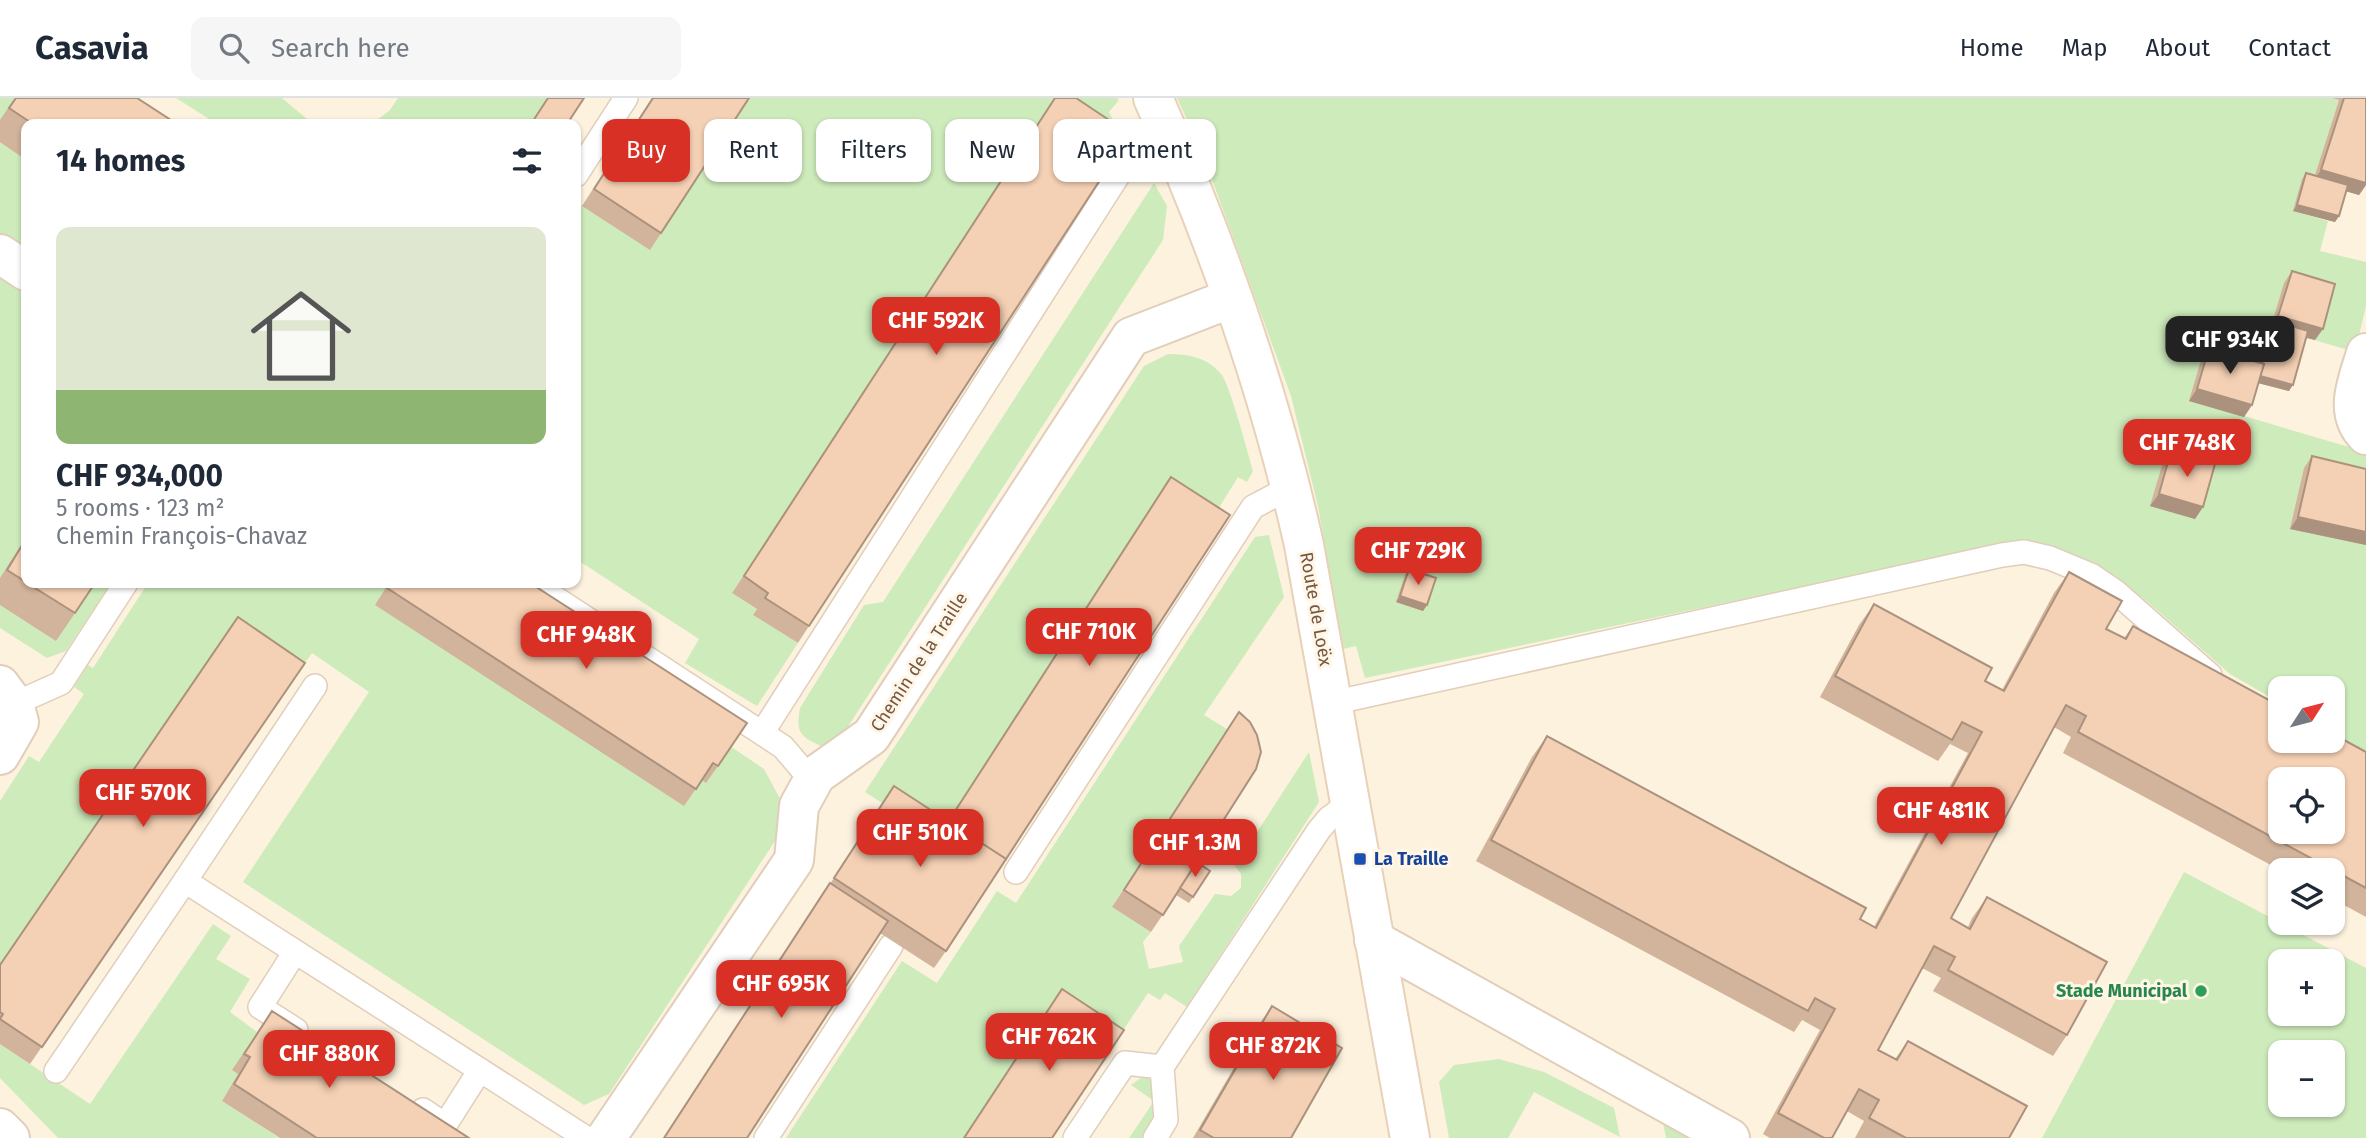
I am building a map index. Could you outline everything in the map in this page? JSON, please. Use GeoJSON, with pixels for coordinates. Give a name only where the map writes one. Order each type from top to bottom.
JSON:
{"type":"FeatureCollection","features":[{"type":"Feature","properties":{"kind":"street","name":"Route de Loëx"},"geometry":{"type":"LineString","coordinates":[[1153,98],[1206,224],[1274,423],[1291,487],[1304,545],[1410,1138]]}},
{"type":"Feature","properties":{"kind":"street"},"geometry":{"type":"LineString","coordinates":[[0,254],[21,268]]}},
{"type":"Feature","properties":{"kind":"street","name":"Chemin de la Traille"},"geometry":{"type":"LineString","coordinates":[[606,1138],[794,860],[799,806],[816,775],[871,736],[1131,337],[1232,298]]}},
{"type":"Feature","properties":{"kind":"street"},"geometry":{"type":"LineString","coordinates":[[2366,353],[2354,396],[2353,413],[2359,428],[2366,435]]}},
{"type":"Feature","properties":{"kind":"street"},"geometry":{"type":"LineString","coordinates":[[0,755],[19,722],[7,694]]}},
{"type":"Feature","properties":{"kind":"street"},"geometry":{"type":"LineString","coordinates":[[1374,940],[1730,1138]]}},
{"type":"Feature","properties":{"kind":"street"},"geometry":{"type":"LineString","coordinates":[[0,1128],[10,1138]]}},
{"type":"Feature","properties":{"kind":"lane"},"geometry":{"type":"LineString","coordinates":[[581,167],[626,98]]}},
{"type":"Feature","properties":{"kind":"lane"},"geometry":{"type":"LineString","coordinates":[[762,733],[1114,182]]}},
{"type":"Feature","properties":{"kind":"lane"},"geometry":{"type":"LineString","coordinates":[[1016,872],[1253,507],[1291,487]]}},
{"type":"Feature","properties":{"kind":"lane"},"geometry":{"type":"LineString","coordinates":[[1332,703],[2024,552],[2050,558],[2091,575],[2116,592],[2211,676],[2234,689]]}},
{"type":"Feature","properties":{"kind":"lane"},"geometry":{"type":"LineString","coordinates":[[7,694],[61,683],[123,588]]}},
{"type":"Feature","properties":{"kind":"lane"},"geometry":{"type":"LineString","coordinates":[[540,588],[783,747],[813,782]]}},
{"type":"Feature","properties":{"kind":"lane"},"geometry":{"type":"LineString","coordinates":[[56,1071],[315,686]]}},
{"type":"Feature","properties":{"kind":"lane"},"geometry":{"type":"LineString","coordinates":[[1155,1138],[1166,1120],[1162,1067],[1319,830],[1329,818],[1350,803]]}},
{"type":"Feature","properties":{"kind":"lane"},"geometry":{"type":"LineString","coordinates":[[185,881],[586,1138]]}},
{"type":"Feature","properties":{"kind":"lane"},"geometry":{"type":"LineString","coordinates":[[766,1138],[891,946]]}},
{"type":"Feature","properties":{"kind":"lane"},"geometry":{"type":"LineString","coordinates":[[295,952],[260,1007],[318,1044]]}},
{"type":"Feature","properties":{"kind":"lane"},"geometry":{"type":"LineString","coordinates":[[1075,1138],[1125,1063],[1162,1067]]}},
{"type":"Feature","properties":{"kind":"lane"},"geometry":{"type":"LineString","coordinates":[[445,1125],[480,1070]]}},
{"type":"Feature","properties":{"kind":"lane"},"geometry":{"type":"LineString","coordinates":[[399,1095],[466,1138]]}},
{"type":"Feature","properties":{"kind":"green space"},"geometry":{"type":"Polygon","coordinates":[[[0,98],[112,98],[43,119],[21,119],[21,257],[0,242],[0,98]]]}},
{"type":"Feature","properties":{"kind":"green space"},"geometry":{"type":"Polygon","coordinates":[[[176,98],[282,98],[307,119],[209,119],[176,98]]]}},
{"type":"Feature","properties":{"kind":"green space"},"geometry":{"type":"Polygon","coordinates":[[[398,98],[547,98],[533,119],[378,119],[390,110],[398,98]]]}},
{"type":"Feature","properties":{"kind":"green space"},"geometry":{"type":"Polygon","coordinates":[[[748,98],[1119,100],[1109,112],[1112,119],[1082,119],[1049,106],[1039,121],[1039,119],[945,119],[945,182],[1000,182],[732,593],[757,609],[753,615],[798,643],[757,706],[685,663],[699,639],[581,562],[581,205],[650,249],[704,166],[704,182],[802,182],[802,119],[734,119],[748,98]]]}},
{"type":"Feature","properties":{"kind":"green space"},"geometry":{"type":"Polygon","coordinates":[[[1177,98],[2339,100],[2313,182],[2293,211],[2328,221],[2320,251],[2366,262],[2366,306],[2355,352],[2304,337],[2289,391],[2254,382],[2244,416],[2366,452],[2366,753],[2345,741],[2345,676],[2268,676],[2268,696],[2230,674],[2142,597],[2058,549],[2017,542],[1365,678],[1356,646],[1343,649],[1318,506],[1291,396],[1213,182],[1216,182],[1216,119],[1187,119],[1177,98]]]}},
{"type":"Feature","properties":{"kind":"green space"},"geometry":{"type":"Polygon","coordinates":[[[1154,183],[1167,206],[1163,240],[840,739],[821,746],[808,739],[799,728],[800,708],[864,605],[883,602],[1154,183]]]}},
{"type":"Feature","properties":{"kind":"green space"},"geometry":{"type":"Polygon","coordinates":[[[0,266],[21,280],[21,588],[108,588],[66,651],[47,658],[0,628],[0,266]]]}},
{"type":"Feature","properties":{"kind":"green space"},"geometry":{"type":"Polygon","coordinates":[[[1168,354],[1197,358],[1216,368],[1221,374],[1234,405],[1253,471],[1247,482],[1238,477],[1212,519],[1163,489],[937,838],[865,792],[1144,366],[1168,354]]]}},
{"type":"Feature","properties":{"kind":"green space"},"geometry":{"type":"Polygon","coordinates":[[[1269,535],[1284,597],[1204,715],[1227,729],[1112,907],[1151,932],[1143,942],[1149,969],[1183,962],[1179,946],[1215,894],[1231,896],[1241,888],[1241,874],[1235,866],[1309,752],[1319,802],[1187,1007],[1165,993],[1160,1000],[1148,993],[1116,1041],[1016,1059],[964,1138],[786,1138],[902,961],[937,983],[997,891],[1016,903],[1255,537],[1269,535]]]}},
{"type":"Feature","properties":{"kind":"green space"},"geometry":{"type":"Polygon","coordinates":[[[145,588],[387,588],[376,605],[684,805],[702,780],[706,782],[730,746],[764,769],[783,804],[775,841],[609,1094],[584,1105],[243,882],[369,692],[312,653],[293,679],[226,634],[0,964],[0,801],[29,756],[39,762],[84,694],[74,687],[88,665],[93,668],[145,588]]]}},
{"type":"Feature","properties":{"kind":"green space","name":"Stade Municipal"},"geometry":{"type":"Polygon","coordinates":[[[2184,872],[2268,916],[2268,935],[2303,935],[2330,949],[2268,949],[2268,1026],[2345,1026],[2345,957],[2366,968],[2366,1138],[2042,1138],[2184,872]]]}},
{"type":"Feature","properties":{"kind":"green space"},"geometry":{"type":"Polygon","coordinates":[[[213,924],[231,936],[216,959],[250,979],[230,1012],[257,1032],[233,1070],[238,1074],[222,1101],[279,1138],[58,1138],[0,1078],[0,1044],[90,1104],[213,924]]]}},
{"type":"Feature","properties":{"kind":"green space"},"geometry":{"type":"Polygon","coordinates":[[[1499,1059],[1544,1072],[1614,1108],[1620,1137],[1534,1092],[1508,1138],[1449,1138],[1439,1082],[1454,1065],[1499,1059]]]}},
{"type":"Feature","properties":{"kind":"green space"},"geometry":{"type":"Polygon","coordinates":[[[1142,1077],[1150,1079],[1156,1096],[1156,1109],[1143,1138],[1129,1138],[1154,1101],[1131,1085],[1142,1077]]]}},
{"type":"Feature","properties":{"kind":"green space"},"geometry":{"type":"Polygon","coordinates":[[[1661,1113],[1701,1138],[1666,1138],[1661,1113]]]}},
{"type":"Feature","properties":{"kind":"building"},"geometry":{"type":"Polygon","coordinates":[[[16,98],[137,98],[169,119],[26,119],[9,108],[16,98]]]}},
{"type":"Feature","properties":{"kind":"building"},"geometry":{"type":"Polygon","coordinates":[[[548,98],[584,98],[570,119],[534,119],[548,98]]]}},
{"type":"Feature","properties":{"kind":"building"},"geometry":{"type":"Polygon","coordinates":[[[653,98],[749,98],[735,119],[704,119],[704,167],[661,233],[594,189],[602,177],[602,182],[690,182],[690,119],[639,119],[653,98]]]}},
{"type":"Feature","properties":{"kind":"building"},"geometry":{"type":"Polygon","coordinates":[[[1055,98],[1076,98],[1108,119],[1053,119],[1053,182],[1099,182],[809,626],[765,598],[768,593],[744,576],[1000,182],[1039,182],[1039,123],[1055,98]]]}},
{"type":"Feature","properties":{"kind":"building"},"geometry":{"type":"Polygon","coordinates":[[[2344,98],[2366,98],[2366,183],[2321,170],[2344,98]]]}},
{"type":"Feature","properties":{"kind":"building"},"geometry":{"type":"Polygon","coordinates":[[[2306,173],[2348,185],[2339,216],[2297,205],[2306,173]]]}},
{"type":"Feature","properties":{"kind":"building"},"geometry":{"type":"Polygon","coordinates":[[[2292,271],[2335,284],[2323,329],[2278,316],[2292,271]]]}},
{"type":"Feature","properties":{"kind":"building"},"geometry":{"type":"Polygon","coordinates":[[[2275,321],[2308,331],[2293,385],[2260,376],[2275,321]]]}},
{"type":"Feature","properties":{"kind":"building"},"geometry":{"type":"Polygon","coordinates":[[[2209,348],[2264,364],[2252,405],[2197,389],[2209,348]]]}},
{"type":"Feature","properties":{"kind":"building"},"geometry":{"type":"Polygon","coordinates":[[[2171,451],[2215,464],[2203,507],[2159,494],[2171,451]]]}},
{"type":"Feature","properties":{"kind":"building"},"geometry":{"type":"Polygon","coordinates":[[[2312,456],[2366,469],[2366,532],[2298,517],[2312,456]]]}},
{"type":"Feature","properties":{"kind":"building"},"geometry":{"type":"Polygon","coordinates":[[[1171,477],[1230,515],[1006,859],[948,822],[1171,477]]]}},
{"type":"Feature","properties":{"kind":"building"},"geometry":{"type":"Polygon","coordinates":[[[21,547],[21,579],[7,570],[21,547]]]}},
{"type":"Feature","properties":{"kind":"building"},"geometry":{"type":"Polygon","coordinates":[[[1409,569],[1436,578],[1427,605],[1400,596],[1409,569]]]}},
{"type":"Feature","properties":{"kind":"building"},"geometry":{"type":"Polygon","coordinates":[[[2069,572],[2122,601],[2106,629],[2126,639],[2133,626],[2268,699],[2268,753],[2345,753],[2345,741],[2366,752],[2366,888],[2345,877],[2345,858],[2311,858],[2285,844],[2345,844],[2345,767],[2268,767],[2268,835],[2078,732],[2086,716],[2066,705],[1951,918],[1970,929],[1987,897],[2107,962],[2067,1035],[1948,970],[1955,957],[1934,946],[1878,1050],[1897,1060],[1908,1041],[2027,1106],[2009,1138],[1906,1138],[1869,1118],[1879,1100],[1859,1089],[1832,1138],[1824,1138],[1778,1113],[1835,1009],[1815,998],[1808,1011],[1491,840],[1547,736],[1866,908],[1860,919],[1876,928],[1982,732],[1962,722],[1952,740],[1835,676],[1874,604],[1992,668],[1985,681],[2004,691],[2069,572]]]}},
{"type":"Feature","properties":{"kind":"building"},"geometry":{"type":"Polygon","coordinates":[[[35,588],[92,588],[75,613],[35,588]]]}},
{"type":"Feature","properties":{"kind":"building"},"geometry":{"type":"Polygon","coordinates":[[[387,588],[538,588],[747,723],[718,766],[713,763],[696,789],[387,588]]]}},
{"type":"Feature","properties":{"kind":"building"},"geometry":{"type":"Polygon","coordinates":[[[238,617],[305,663],[42,1047],[0,1019],[3,1014],[0,1012],[0,965],[238,617]]]}},
{"type":"Feature","properties":{"kind":"building"},"geometry":{"type":"Polygon","coordinates":[[[1239,712],[1250,722],[1257,735],[1261,752],[1256,769],[1163,915],[1124,890],[1239,712]]]}},
{"type":"Feature","properties":{"kind":"building"},"geometry":{"type":"Polygon","coordinates":[[[894,786],[1006,859],[946,951],[834,878],[894,786]]]}},
{"type":"Feature","properties":{"kind":"building"},"geometry":{"type":"Polygon","coordinates":[[[1222,823],[1236,832],[1219,858],[1205,849],[1222,823]]]}},
{"type":"Feature","properties":{"kind":"building"},"geometry":{"type":"Polygon","coordinates":[[[1197,862],[1210,871],[1193,897],[1180,888],[1197,862]]]}},
{"type":"Feature","properties":{"kind":"building"},"geometry":{"type":"Polygon","coordinates":[[[830,883],[888,921],[747,1138],[664,1138],[830,883]]]}},
{"type":"Feature","properties":{"kind":"building"},"geometry":{"type":"Polygon","coordinates":[[[1062,989],[1124,1030],[1052,1138],[964,1138],[1062,989]]]}},
{"type":"Feature","properties":{"kind":"building"},"geometry":{"type":"Polygon","coordinates":[[[1272,1006],[1342,1048],[1291,1138],[1214,1138],[1200,1130],[1272,1006]]]}},
{"type":"Feature","properties":{"kind":"building"},"geometry":{"type":"Polygon","coordinates":[[[272,1011],[469,1138],[317,1138],[234,1084],[250,1057],[244,1054],[272,1011]]]}},
{"type":"Feature","properties":{"kind":"place","name":"La Traille"},"geometry":{"type":"Point","coordinates":[1360,859]}},
{"type":"Feature","properties":{"kind":"place","name":"Stade Municipal"},"geometry":{"type":"Point","coordinates":[2201,991]}}]}
